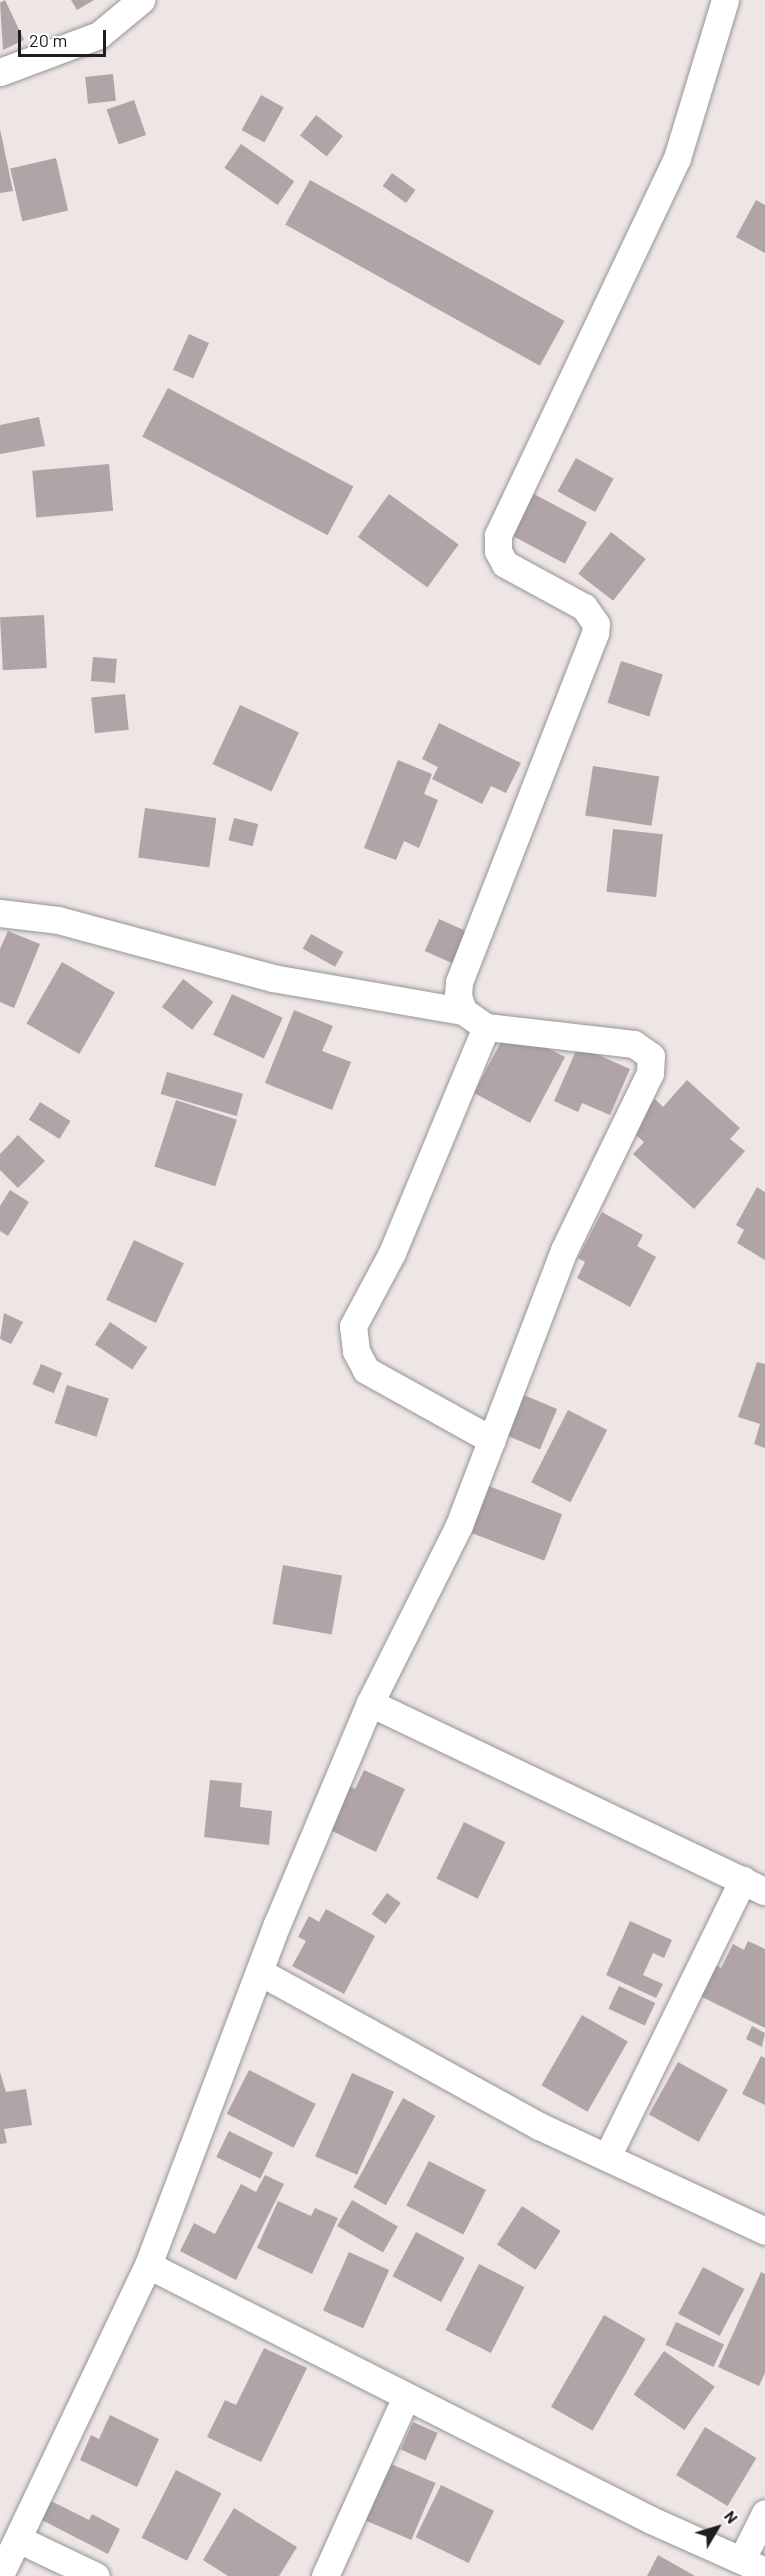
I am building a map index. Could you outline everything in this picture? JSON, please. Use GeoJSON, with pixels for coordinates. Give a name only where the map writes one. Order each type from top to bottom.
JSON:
{"type":"FeatureCollection","features":[{"type":"Feature","properties":{"kind":"street"},"geometry":{"type":"LineString","coordinates":[[0,72],[99,35],[141,0]]}},
{"type":"Feature","properties":{"kind":"street"},"geometry":{"type":"LineString","coordinates":[[463,1011],[458,996],[459,982],[596,624],[584,607],[505,564],[498,552],[498,535],[677,158],[726,0]]}},
{"type":"Feature","properties":{"kind":"street"},"geometry":{"type":"LineString","coordinates":[[0,913],[58,920],[273,978],[463,1011],[486,1027],[634,1044],[645,1049],[652,1064],[564,1250],[459,1525],[370,1704],[260,1972],[148,2265],[0,2576]]}},
{"type":"Feature","properties":{"kind":"street"},"geometry":{"type":"LineString","coordinates":[[486,1027],[392,1253],[353,1326],[356,1351],[366,1370],[492,1440]]}},
{"type":"Feature","properties":{"kind":"street"},"geometry":{"type":"LineString","coordinates":[[370,1704],[754,1886],[607,2157]]}},
{"type":"Feature","properties":{"kind":"street"},"geometry":{"type":"LineString","coordinates":[[260,1972],[539,2126],[765,2231]]}},
{"type":"Feature","properties":{"kind":"street"},"geometry":{"type":"LineString","coordinates":[[148,2265],[651,2520],[754,2565],[765,2513]]}},
{"type":"Feature","properties":{"kind":"street"},"geometry":{"type":"LineString","coordinates":[[325,2576],[406,2397]]}},
{"type":"Feature","properties":{"kind":"street"},"geometry":{"type":"LineString","coordinates":[[18,2539],[96,2576]]}},
{"type":"Feature","properties":{"kind":"building"},"geometry":{"type":"Polygon","coordinates":[[[5,0],[24,40],[3,50],[0,3],[5,0]]]}},
{"type":"Feature","properties":{"kind":"building"},"geometry":{"type":"Polygon","coordinates":[[[71,0],[94,0],[77,10],[71,0]]]}},
{"type":"Feature","properties":{"kind":"building"},"geometry":{"type":"Polygon","coordinates":[[[113,74],[116,101],[88,104],[85,77],[113,74]]]}},
{"type":"Feature","properties":{"kind":"building"},"geometry":{"type":"Polygon","coordinates":[[[261,95],[284,108],[264,143],[242,130],[261,95]]]}},
{"type":"Feature","properties":{"kind":"building"},"geometry":{"type":"Polygon","coordinates":[[[134,100],[146,135],[119,144],[107,109],[134,100]]]}},
{"type":"Feature","properties":{"kind":"building"},"geometry":{"type":"Polygon","coordinates":[[[316,115],[343,136],[327,156],[300,135],[316,115]]]}},
{"type":"Feature","properties":{"kind":"building"},"geometry":{"type":"Polygon","coordinates":[[[0,129],[13,191],[0,193],[0,129]]]}},
{"type":"Feature","properties":{"kind":"building"},"geometry":{"type":"Polygon","coordinates":[[[241,144],[294,181],[278,205],[224,168],[241,144]]]}},
{"type":"Feature","properties":{"kind":"building"},"geometry":{"type":"Polygon","coordinates":[[[56,158],[68,211],[22,221],[10,169],[56,158]]]}},
{"type":"Feature","properties":{"kind":"building"},"geometry":{"type":"Polygon","coordinates":[[[392,173],[415,190],[406,203],[383,186],[392,173]]]}},
{"type":"Feature","properties":{"kind":"building"},"geometry":{"type":"Polygon","coordinates":[[[310,180],[565,321],[540,366],[285,225],[310,180]]]}},
{"type":"Feature","properties":{"kind":"building"},"geometry":{"type":"Polygon","coordinates":[[[756,200],[765,205],[765,253],[736,237],[756,200]]]}},
{"type":"Feature","properties":{"kind":"building"},"geometry":{"type":"Polygon","coordinates":[[[189,334],[209,343],[193,379],[173,370],[189,334]]]}},
{"type":"Feature","properties":{"kind":"building"},"geometry":{"type":"Polygon","coordinates":[[[168,388],[353,487],[328,535],[142,437],[168,388]]]}},
{"type":"Feature","properties":{"kind":"building"},"geometry":{"type":"Polygon","coordinates":[[[39,417],[45,446],[0,454],[0,425],[39,417]]]}},
{"type":"Feature","properties":{"kind":"building"},"geometry":{"type":"Polygon","coordinates":[[[576,458],[614,479],[595,512],[558,491],[576,458]]]}},
{"type":"Feature","properties":{"kind":"building"},"geometry":{"type":"Polygon","coordinates":[[[109,464],[113,511],[36,518],[32,471],[109,464]]]}},
{"type":"Feature","properties":{"kind":"building"},"geometry":{"type":"Polygon","coordinates":[[[389,494],[459,545],[427,587],[358,537],[389,494]]]}},
{"type":"Feature","properties":{"kind":"building"},"geometry":{"type":"Polygon","coordinates":[[[534,494],[587,522],[565,564],[512,535],[534,494]]]}},
{"type":"Feature","properties":{"kind":"building"},"geometry":{"type":"Polygon","coordinates":[[[611,532],[646,559],[613,601],[578,574],[611,532]]]}},
{"type":"Feature","properties":{"kind":"building"},"geometry":{"type":"Polygon","coordinates":[[[44,615],[47,668],[3,670],[0,617],[44,615]]]}},
{"type":"Feature","properties":{"kind":"building"},"geometry":{"type":"Polygon","coordinates":[[[93,657],[117,659],[115,683],[91,681],[93,657]]]}},
{"type":"Feature","properties":{"kind":"building"},"geometry":{"type":"Polygon","coordinates":[[[621,661],[663,675],[649,716],[607,703],[621,661]]]}},
{"type":"Feature","properties":{"kind":"building"},"geometry":{"type":"Polygon","coordinates":[[[125,694],[129,730],[95,733],[91,698],[125,694]]]}},
{"type":"Feature","properties":{"kind":"building"},"geometry":{"type":"Polygon","coordinates":[[[240,705],[299,732],[271,791],[213,764],[240,705]]]}},
{"type":"Feature","properties":{"kind":"building"},"geometry":{"type":"Polygon","coordinates":[[[439,723],[521,763],[506,793],[491,786],[482,804],[432,779],[438,767],[422,759],[439,723]]]}},
{"type":"Feature","properties":{"kind":"building"},"geometry":{"type":"Polygon","coordinates":[[[398,760],[432,774],[424,794],[438,800],[419,848],[404,841],[396,860],[364,848],[398,760]]]}},
{"type":"Feature","properties":{"kind":"building"},"geometry":{"type":"Polygon","coordinates":[[[593,766],[659,776],[651,826],[585,815],[593,766]]]}},
{"type":"Feature","properties":{"kind":"building"},"geometry":{"type":"Polygon","coordinates":[[[145,808],[216,818],[209,868],[138,858],[145,808]]]}},
{"type":"Feature","properties":{"kind":"building"},"geometry":{"type":"Polygon","coordinates":[[[234,818],[258,824],[253,846],[228,840],[234,818]]]}},
{"type":"Feature","properties":{"kind":"building"},"geometry":{"type":"Polygon","coordinates":[[[613,829],[663,834],[656,897],[606,892],[613,829]]]}},
{"type":"Feature","properties":{"kind":"building"},"geometry":{"type":"Polygon","coordinates":[[[439,919],[473,934],[459,966],[425,951],[439,919]]]}},
{"type":"Feature","properties":{"kind":"building"},"geometry":{"type":"Polygon","coordinates":[[[8,931],[40,944],[14,1008],[0,1002],[0,949],[8,931]]]}},
{"type":"Feature","properties":{"kind":"building"},"geometry":{"type":"Polygon","coordinates":[[[311,934],[343,952],[335,967],[303,949],[311,934]]]}},
{"type":"Feature","properties":{"kind":"building"},"geometry":{"type":"Polygon","coordinates":[[[62,962],[115,992],[79,1054],[27,1023],[62,962]]]}},
{"type":"Feature","properties":{"kind":"building"},"geometry":{"type":"Polygon","coordinates":[[[183,979],[213,1002],[192,1030],[162,1007],[183,979]]]}},
{"type":"Feature","properties":{"kind":"building"},"geometry":{"type":"Polygon","coordinates":[[[232,994],[283,1018],[264,1058],[213,1035],[232,994]]]}},
{"type":"Feature","properties":{"kind":"building"},"geometry":{"type":"Polygon","coordinates":[[[294,1010],[333,1026],[322,1051],[351,1062],[332,1110],[265,1083],[294,1010]]]}},
{"type":"Feature","properties":{"kind":"building"},"geometry":{"type":"Polygon","coordinates":[[[506,1032],[520,1034],[565,1057],[530,1123],[474,1093],[506,1032]]]}},
{"type":"Feature","properties":{"kind":"building"},"geometry":{"type":"Polygon","coordinates":[[[578,1046],[630,1069],[610,1115],[582,1103],[578,1112],[554,1101],[578,1046]]]}},
{"type":"Feature","properties":{"kind":"building"},"geometry":{"type":"Polygon","coordinates":[[[167,1072],[243,1094],[237,1116],[161,1094],[167,1072]]]}},
{"type":"Feature","properties":{"kind":"building"},"geometry":{"type":"Polygon","coordinates":[[[687,1080],[740,1128],[730,1139],[745,1151],[694,1209],[633,1154],[644,1142],[629,1129],[655,1099],[663,1107],[687,1080]]]}},
{"type":"Feature","properties":{"kind":"building"},"geometry":{"type":"Polygon","coordinates":[[[176,1100],[237,1120],[215,1186],[154,1167],[176,1100]]]}},
{"type":"Feature","properties":{"kind":"building"},"geometry":{"type":"Polygon","coordinates":[[[40,1102],[71,1121],[59,1139],[29,1120],[40,1102]]]}},
{"type":"Feature","properties":{"kind":"building"},"geometry":{"type":"Polygon","coordinates":[[[18,1135],[45,1161],[18,1188],[0,1170],[0,1154],[18,1135]]]}},
{"type":"Feature","properties":{"kind":"building"},"geometry":{"type":"Polygon","coordinates":[[[757,1187],[765,1192],[765,1260],[737,1243],[744,1230],[736,1225],[757,1187]]]}},
{"type":"Feature","properties":{"kind":"building"},"geometry":{"type":"Polygon","coordinates":[[[10,1190],[29,1202],[8,1236],[0,1231],[0,1206],[10,1190]]]}},
{"type":"Feature","properties":{"kind":"building"},"geometry":{"type":"Polygon","coordinates":[[[602,1212],[643,1235],[637,1246],[656,1257],[630,1307],[577,1278],[585,1262],[578,1258],[602,1212]]]}},
{"type":"Feature","properties":{"kind":"building"},"geometry":{"type":"Polygon","coordinates":[[[134,1240],[184,1263],[156,1323],[106,1300],[134,1240]]]}},
{"type":"Feature","properties":{"kind":"building"},"geometry":{"type":"Polygon","coordinates":[[[4,1313],[23,1322],[11,1344],[0,1339],[4,1313]]]}},
{"type":"Feature","properties":{"kind":"building"},"geometry":{"type":"Polygon","coordinates":[[[110,1322],[147,1347],[132,1370],[95,1344],[110,1322]]]}},
{"type":"Feature","properties":{"kind":"building"},"geometry":{"type":"Polygon","coordinates":[[[757,1362],[765,1364],[765,1448],[754,1444],[760,1424],[738,1417],[757,1362]]]}},
{"type":"Feature","properties":{"kind":"building"},"geometry":{"type":"Polygon","coordinates":[[[41,1364],[62,1373],[54,1393],[32,1384],[41,1364]]]}},
{"type":"Feature","properties":{"kind":"building"},"geometry":{"type":"Polygon","coordinates":[[[67,1385],[109,1399],[96,1437],[55,1423],[67,1385]]]}},
{"type":"Feature","properties":{"kind":"building"},"geometry":{"type":"Polygon","coordinates":[[[524,1395],[557,1409],[540,1450],[507,1436],[524,1395]]]}},
{"type":"Feature","properties":{"kind":"building"},"geometry":{"type":"Polygon","coordinates":[[[568,1410],[607,1430],[570,1502],[531,1482],[568,1410]]]}},
{"type":"Feature","properties":{"kind":"building"},"geometry":{"type":"Polygon","coordinates":[[[481,1483],[562,1514],[544,1561],[463,1530],[481,1483]]]}},
{"type":"Feature","properties":{"kind":"building"},"geometry":{"type":"Polygon","coordinates":[[[283,1565],[342,1575],[332,1635],[273,1624],[283,1565]]]}},
{"type":"Feature","properties":{"kind":"building"},"geometry":{"type":"Polygon","coordinates":[[[364,1770],[405,1789],[376,1852],[328,1829],[348,1785],[355,1789],[364,1770]]]}},
{"type":"Feature","properties":{"kind":"building"},"geometry":{"type":"Polygon","coordinates":[[[210,1780],[242,1783],[240,1807],[272,1811],[269,1845],[204,1837],[210,1780]]]}},
{"type":"Feature","properties":{"kind":"building"},"geometry":{"type":"Polygon","coordinates":[[[464,1822],[505,1842],[478,1899],[436,1879],[464,1822]]]}},
{"type":"Feature","properties":{"kind":"building"},"geometry":{"type":"Polygon","coordinates":[[[387,1893],[401,1903],[385,1924],[372,1914],[387,1893]]]}},
{"type":"Feature","properties":{"kind":"building"},"geometry":{"type":"Polygon","coordinates":[[[326,1909],[375,1936],[344,1994],[292,1966],[306,1941],[298,1937],[309,1916],[319,1922],[326,1909]]]}},
{"type":"Feature","properties":{"kind":"building"},"geometry":{"type":"Polygon","coordinates":[[[630,1921],[672,1940],[664,1958],[653,1953],[643,1975],[663,1984],[656,1998],[606,1975],[630,1921]]]}},
{"type":"Feature","properties":{"kind":"building"},"geometry":{"type":"Polygon","coordinates":[[[748,1941],[765,1949],[765,2028],[698,1995],[712,1963],[721,1968],[733,1944],[744,1950],[748,1941]]]}},
{"type":"Feature","properties":{"kind":"building"},"geometry":{"type":"Polygon","coordinates":[[[619,1986],[655,2003],[645,2026],[608,2009],[619,1986]]]}},
{"type":"Feature","properties":{"kind":"building"},"geometry":{"type":"Polygon","coordinates":[[[582,2015],[628,2041],[587,2112],[542,2085],[582,2015]]]}},
{"type":"Feature","properties":{"kind":"building"},"geometry":{"type":"Polygon","coordinates":[[[752,2026],[765,2033],[762,2047],[746,2039],[752,2026]]]}},
{"type":"Feature","properties":{"kind":"building"},"geometry":{"type":"Polygon","coordinates":[[[761,2056],[765,2058],[765,2105],[742,2094],[761,2056]]]}},
{"type":"Feature","properties":{"kind":"building"},"geometry":{"type":"Polygon","coordinates":[[[678,2062],[728,2090],[699,2142],[649,2114],[678,2062]]]}},
{"type":"Feature","properties":{"kind":"building"},"geometry":{"type":"Polygon","coordinates":[[[249,2070],[316,2104],[294,2148],[227,2114],[249,2070]]]}},
{"type":"Feature","properties":{"kind":"building"},"geometry":{"type":"Polygon","coordinates":[[[0,2072],[6,2092],[26,2089],[32,2125],[4,2129],[7,2143],[0,2144],[0,2072]]]}},
{"type":"Feature","properties":{"kind":"building"},"geometry":{"type":"Polygon","coordinates":[[[352,2073],[394,2092],[357,2175],[315,2156],[352,2073]]]}},
{"type":"Feature","properties":{"kind":"building"},"geometry":{"type":"Polygon","coordinates":[[[403,2098],[435,2116],[386,2205],[354,2187],[403,2098]]]}},
{"type":"Feature","properties":{"kind":"building"},"geometry":{"type":"Polygon","coordinates":[[[229,2131],[273,2152],[260,2179],[216,2157],[229,2131]]]}},
{"type":"Feature","properties":{"kind":"building"},"geometry":{"type":"Polygon","coordinates":[[[429,2161],[486,2190],[463,2235],[406,2206],[429,2161]]]}},
{"type":"Feature","properties":{"kind":"building"},"geometry":{"type":"Polygon","coordinates":[[[265,2175],[284,2184],[236,2280],[180,2251],[194,2223],[215,2234],[241,2184],[256,2192],[265,2175]]]}},
{"type":"Feature","properties":{"kind":"building"},"geometry":{"type":"Polygon","coordinates":[[[352,2200],[398,2226],[383,2252],[337,2226],[352,2200]]]}},
{"type":"Feature","properties":{"kind":"building"},"geometry":{"type":"Polygon","coordinates":[[[278,2201],[311,2216],[315,2208],[338,2218],[312,2274],[257,2248],[278,2201]]]}},
{"type":"Feature","properties":{"kind":"building"},"geometry":{"type":"Polygon","coordinates":[[[522,2206],[561,2231],[536,2270],[497,2245],[522,2206]]]}},
{"type":"Feature","properties":{"kind":"building"},"geometry":{"type":"Polygon","coordinates":[[[416,2232],[465,2258],[441,2302],[393,2276],[416,2232]]]}},
{"type":"Feature","properties":{"kind":"building"},"geometry":{"type":"Polygon","coordinates":[[[349,2252],[389,2270],[363,2328],[323,2310],[349,2252]]]}},
{"type":"Feature","properties":{"kind":"building"},"geometry":{"type":"Polygon","coordinates":[[[479,2264],[524,2287],[491,2353],[445,2330],[479,2264]]]}},
{"type":"Feature","properties":{"kind":"building"},"geometry":{"type":"Polygon","coordinates":[[[703,2267],[744,2289],[720,2336],[678,2314],[703,2267]]]}},
{"type":"Feature","properties":{"kind":"building"},"geometry":{"type":"Polygon","coordinates":[[[761,2272],[765,2274],[765,2373],[759,2386],[718,2367],[761,2272]]]}},
{"type":"Feature","properties":{"kind":"building"},"geometry":{"type":"Polygon","coordinates":[[[604,2315],[646,2339],[593,2431],[551,2407],[604,2315]]]}},
{"type":"Feature","properties":{"kind":"building"},"geometry":{"type":"Polygon","coordinates":[[[676,2322],[724,2344],[713,2367],[665,2345],[676,2322]]]}},
{"type":"Feature","properties":{"kind":"building"},"geometry":{"type":"Polygon","coordinates":[[[264,2348],[307,2368],[261,2462],[207,2437],[225,2400],[236,2405],[264,2348]]]}},
{"type":"Feature","properties":{"kind":"building"},"geometry":{"type":"Polygon","coordinates":[[[664,2351],[715,2387],[684,2430],[634,2394],[664,2351]]]}},
{"type":"Feature","properties":{"kind":"building"},"geometry":{"type":"Polygon","coordinates":[[[110,2415],[159,2439],[137,2487],[80,2460],[91,2435],[99,2439],[110,2415]]]}},
{"type":"Feature","properties":{"kind":"building"},"geometry":{"type":"Polygon","coordinates":[[[413,2422],[438,2433],[425,2460],[401,2449],[413,2422]]]}},
{"type":"Feature","properties":{"kind":"building"},"geometry":{"type":"Polygon","coordinates":[[[705,2427],[756,2458],[728,2506],[676,2475],[705,2427]]]}},
{"type":"Feature","properties":{"kind":"building"},"geometry":{"type":"Polygon","coordinates":[[[384,2461],[436,2483],[411,2540],[360,2518],[384,2461]]]}},
{"type":"Feature","properties":{"kind":"building"},"geometry":{"type":"Polygon","coordinates":[[[176,2470],[221,2493],[187,2561],[141,2538],[176,2470]]]}},
{"type":"Feature","properties":{"kind":"building"},"geometry":{"type":"Polygon","coordinates":[[[441,2485],[494,2511],[469,2563],[416,2537],[441,2485]]]}},
{"type":"Feature","properties":{"kind":"building"},"geometry":{"type":"Polygon","coordinates":[[[47,2499],[89,2520],[92,2514],[120,2529],[108,2554],[38,2518],[47,2499]]]}},
{"type":"Feature","properties":{"kind":"building"},"geometry":{"type":"Polygon","coordinates":[[[234,2508],[297,2547],[279,2576],[228,2576],[203,2560],[234,2508]]]}},
{"type":"Feature","properties":{"kind":"building"},"geometry":{"type":"Polygon","coordinates":[[[658,2555],[695,2576],[647,2576],[658,2555]]]}}]}
